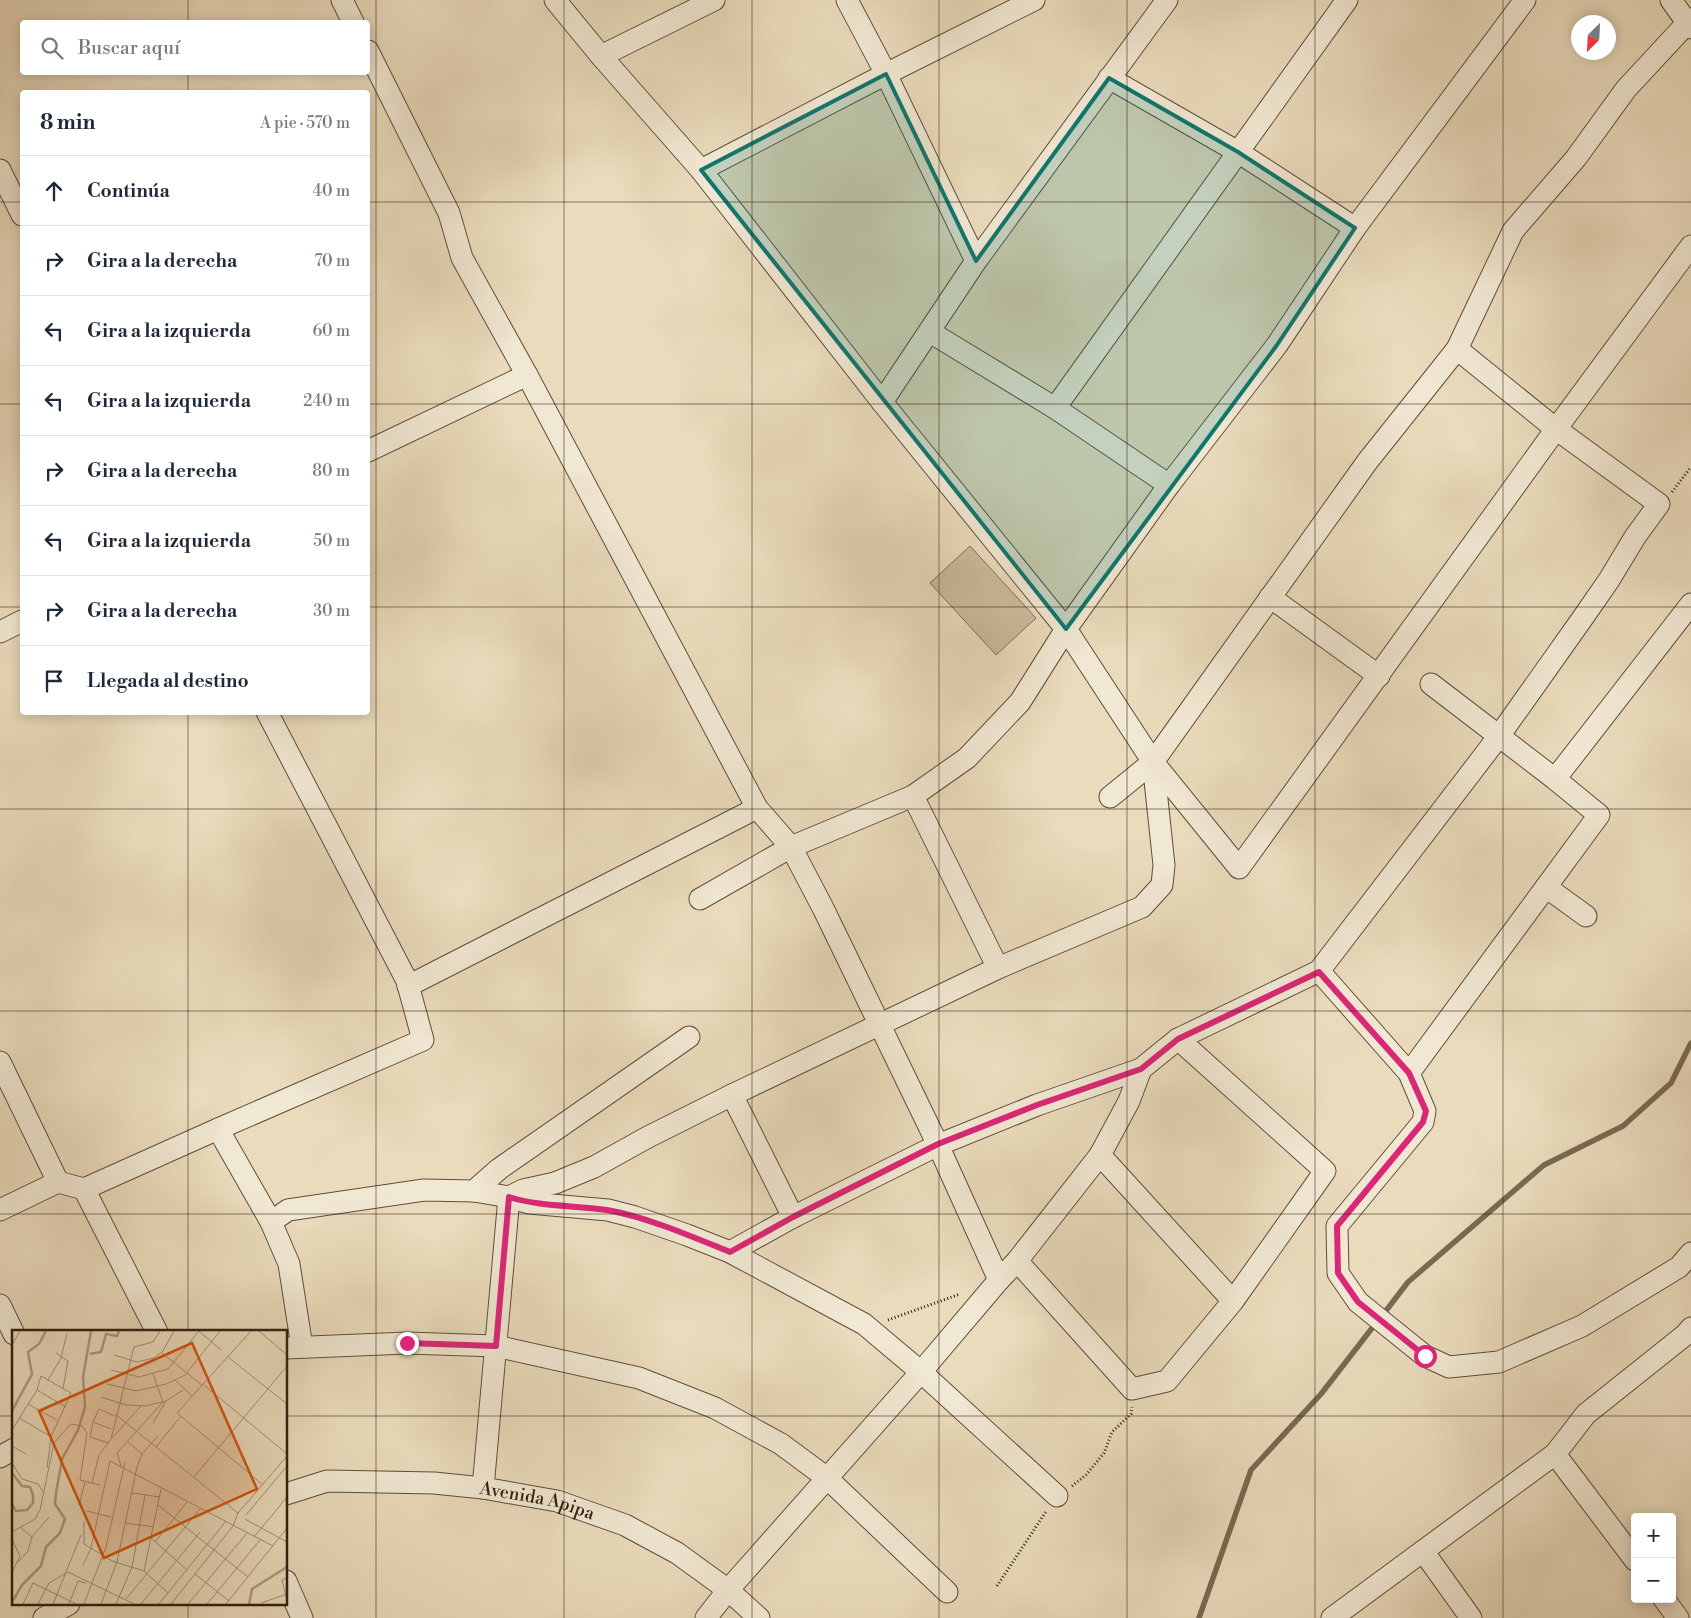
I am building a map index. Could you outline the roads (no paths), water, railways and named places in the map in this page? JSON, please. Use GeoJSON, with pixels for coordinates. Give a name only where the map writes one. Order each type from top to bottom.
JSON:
{"type":"FeatureCollection","features":[{"type":"Feature","properties":{"kind":"street"},"geometry":{"type":"LineString","coordinates":[[342,0],[352,20]]}},
{"type":"Feature","properties":{"kind":"street"},"geometry":{"type":"LineString","coordinates":[[555,0],[601,56],[701,170],[882,402],[1066,629],[1153,762],[1239,868],[1556,429],[1691,246]]}},
{"type":"Feature","properties":{"kind":"street"},"geometry":{"type":"LineString","coordinates":[[601,56],[714,0]]}},
{"type":"Feature","properties":{"kind":"street"},"geometry":{"type":"LineString","coordinates":[[847,0],[886,74],[976,261]]}},
{"type":"Feature","properties":{"kind":"street"},"geometry":{"type":"LineString","coordinates":[[701,170],[1034,0]]}},
{"type":"Feature","properties":{"kind":"street"},"geometry":{"type":"LineString","coordinates":[[882,402],[976,261],[1167,0]]}},
{"type":"Feature","properties":{"kind":"street"},"geometry":{"type":"LineString","coordinates":[[1054,408],[1347,0]]}},
{"type":"Feature","properties":{"kind":"street"},"geometry":{"type":"LineString","coordinates":[[700,899],[791,847],[913,796],[967,758],[1020,702],[1066,629],[1169,485],[1277,346],[1355,228],[1525,0]]}},
{"type":"Feature","properties":{"kind":"street"},"geometry":{"type":"LineString","coordinates":[[1110,797],[1153,762],[1367,462],[1457,349],[1513,231],[1576,158],[1626,89],[1690,23],[1671,0]]}},
{"type":"Feature","properties":{"kind":"street"},"geometry":{"type":"LineString","coordinates":[[370,55],[449,213],[462,258],[527,375],[757,808],[791,847],[938,1144],[999,1280]]}},
{"type":"Feature","properties":{"kind":"street"},"geometry":{"type":"LineString","coordinates":[[1109,78],[1238,152],[1355,228]]}},
{"type":"Feature","properties":{"kind":"street"},"geometry":{"type":"LineString","coordinates":[[0,170],[20,211]]}},
{"type":"Feature","properties":{"kind":"street"},"geometry":{"type":"LineString","coordinates":[[930,332],[1054,408],[1169,485]]}},
{"type":"Feature","properties":{"kind":"street"},"geometry":{"type":"LineString","coordinates":[[730,1252],[793,1217],[938,1144],[1037,1105],[1141,1069],[1178,1039],[1319,972],[1499,736],[1609,580],[1635,537],[1659,504],[1556,429],[1457,349]]}},
{"type":"Feature","properties":{"kind":"street"},"geometry":{"type":"LineString","coordinates":[[370,450],[527,375]]}},
{"type":"Feature","properties":{"kind":"street"},"geometry":{"type":"LineString","coordinates":[[1270,597],[1379,676]]}},
{"type":"Feature","properties":{"kind":"street"},"geometry":{"type":"LineString","coordinates":[[1555,779],[1691,604]]}},
{"type":"Feature","properties":{"kind":"street"},"geometry":{"type":"LineString","coordinates":[[0,632],[20,622]]}},
{"type":"Feature","properties":{"kind":"street"},"geometry":{"type":"LineString","coordinates":[[1409,1073],[1599,815],[1431,684]]}},
{"type":"Feature","properties":{"kind":"street"},"geometry":{"type":"LineString","coordinates":[[0,1210],[58,1182],[84,1189],[423,1040],[407,981],[269,715]]}},
{"type":"Feature","properties":{"kind":"street"},"geometry":{"type":"LineString","coordinates":[[509,1197],[523,1190],[555,1183],[594,1167],[648,1137],[732,1095],[998,968],[1142,907],[1162,885],[1164,865],[1153,762]]}},
{"type":"Feature","properties":{"kind":"street"},"geometry":{"type":"LineString","coordinates":[[913,796],[998,968]]}},
{"type":"Feature","properties":{"kind":"street"},"geometry":{"type":"LineString","coordinates":[[408,986],[757,808]]}},
{"type":"Feature","properties":{"kind":"street"},"geometry":{"type":"LineString","coordinates":[[1546,887],[1586,916]]}},
{"type":"Feature","properties":{"kind":"street"},"geometry":{"type":"LineString","coordinates":[[1319,972],[1409,1073],[1426,1111],[1423,1122],[1337,1226],[1338,1273],[1358,1302],[1425,1356],[1449,1367],[1499,1362],[1582,1326],[1680,1267],[1691,1253]]}},
{"type":"Feature","properties":{"kind":"street"},"geometry":{"type":"LineString","coordinates":[[474,1191],[499,1169],[688,1037]]}},
{"type":"Feature","properties":{"kind":"street"},"geometry":{"type":"LineString","coordinates":[[1017,1261],[1132,1389],[1167,1381],[1233,1301],[1325,1171],[1178,1039]]}},
{"type":"Feature","properties":{"kind":"street"},"geometry":{"type":"LineString","coordinates":[[0,1062],[58,1182]]}},
{"type":"Feature","properties":{"kind":"street"},"geometry":{"type":"LineString","coordinates":[[706,1618],[728,1590],[1017,1261],[1100,1155],[1129,1102],[1141,1069]]}},
{"type":"Feature","properties":{"kind":"street"},"geometry":{"type":"LineString","coordinates":[[732,1095],[793,1217]]}},
{"type":"Feature","properties":{"kind":"street"},"geometry":{"type":"LineString","coordinates":[[218,1129],[271,1222],[289,1264],[294,1348],[407,1343],[496,1346],[639,1378],[716,1408],[781,1444],[827,1478],[947,1592]]}},
{"type":"Feature","properties":{"kind":"street"},"geometry":{"type":"LineString","coordinates":[[1100,1155],[1233,1301]]}},
{"type":"Feature","properties":{"kind":"street"},"geometry":{"type":"LineString","coordinates":[[84,1189],[156,1330]]}},
{"type":"Feature","properties":{"kind":"street"},"geometry":{"type":"LineString","coordinates":[[271,1222],[288,1210],[424,1190],[474,1191],[509,1197],[529,1203],[608,1210],[687,1235],[730,1252],[856,1319],[869,1328],[921,1372],[1057,1496]]}},
{"type":"Feature","properties":{"kind":"street"},"geometry":{"type":"LineString","coordinates":[[483,1488],[509,1197]]}},
{"type":"Feature","properties":{"kind":"street"},"geometry":{"type":"LineString","coordinates":[[0,1305],[12,1330]]}},
{"type":"Feature","properties":{"kind":"street"},"geometry":{"type":"LineString","coordinates":[[1332,1618],[1555,1454],[1586,1414],[1689,1335]]}},
{"type":"Feature","properties":{"kind":"street"},"geometry":{"type":"LineString","coordinates":[[0,1457],[12,1450]]}},
{"type":"Feature","properties":{"kind":"street"},"geometry":{"type":"LineString","coordinates":[[1555,1454],[1633,1558]]}},
{"type":"Feature","properties":{"kind":"street","name":"Avenida Apipa"},"geometry":{"type":"LineString","coordinates":[[288,1493],[326,1481],[434,1483],[483,1488],[557,1501],[625,1525],[677,1552],[728,1590],[759,1618]]}},
{"type":"Feature","properties":{"kind":"street"},"geometry":{"type":"LineString","coordinates":[[1423,1551],[1471,1618]]}},
{"type":"Feature","properties":{"kind":"street"},"geometry":{"type":"LineString","coordinates":[[288,1585],[302,1618]]}},
{"type":"Feature","properties":{"kind":"street"},"geometry":{"type":"LineString","coordinates":[[1667,1603],[1678,1618]]}},
{"type":"Feature","properties":{"kind":"street"},"geometry":{"type":"LineString","coordinates":[[44,1618],[65,1606]]}},
{"type":"Feature","properties":{"kind":"waterway"},"geometry":{"type":"LineString","coordinates":[[1382,1316],[1408,1282],[1544,1165],[1623,1126],[1671,1083],[1691,1043]]}},
{"type":"Feature","properties":{"kind":"waterway"},"geometry":{"type":"LineString","coordinates":[[1199,1618],[1251,1470],[1321,1394],[1376,1323]]}}]}
